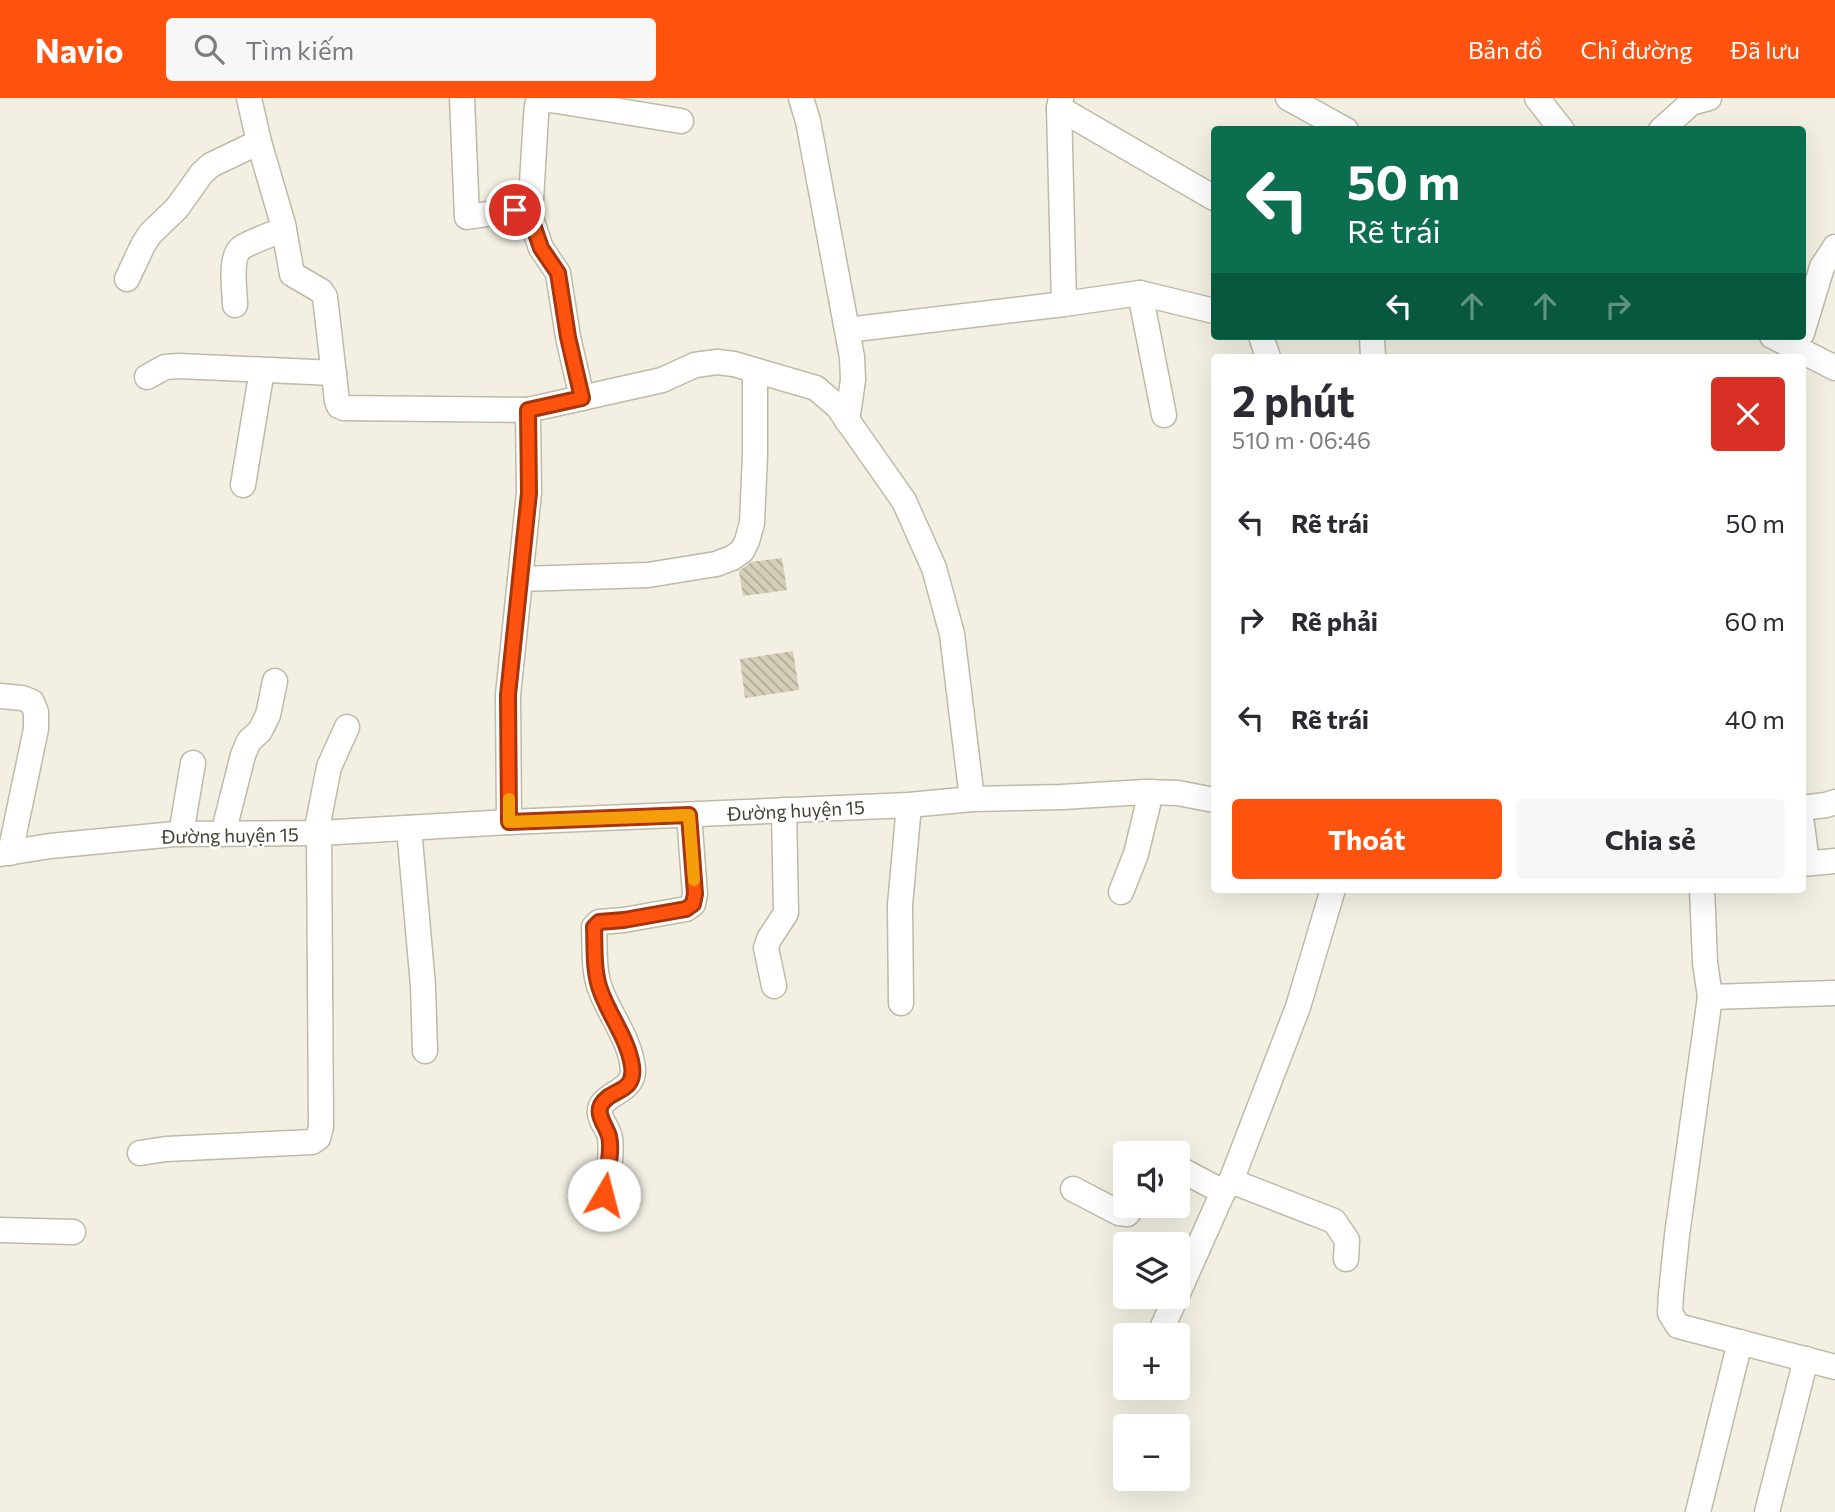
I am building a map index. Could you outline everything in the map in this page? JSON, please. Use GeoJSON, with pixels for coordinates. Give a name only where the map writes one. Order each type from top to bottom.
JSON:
{"type":"FeatureCollection","features":[{"type":"Feature","properties":{"kind":"street"},"geometry":{"type":"LineString","coordinates":[[249,98],[284,229],[292,274],[321,291],[325,297],[339,406],[528,410],[662,380],[695,365],[716,362],[734,364],[816,388],[838,407],[904,500],[934,568],[952,634],[972,799]]}},
{"type":"Feature","properties":{"kind":"street"},"geometry":{"type":"LineString","coordinates":[[463,98],[467,217],[515,210],[530,216]]}},
{"type":"Feature","properties":{"kind":"street"},"geometry":{"type":"LineString","coordinates":[[801,98],[808,121],[852,356],[853,380],[847,421]]}},
{"type":"Feature","properties":{"kind":"street"},"geometry":{"type":"LineString","coordinates":[[1288,98],[1339,126]]}},
{"type":"Feature","properties":{"kind":"street"},"geometry":{"type":"LineString","coordinates":[[1537,98],[1559,126]]}},
{"type":"Feature","properties":{"kind":"street"},"geometry":{"type":"LineString","coordinates":[[1665,126],[1691,103],[1709,98]]}},
{"type":"Feature","properties":{"kind":"street"},"geometry":{"type":"LineString","coordinates":[[582,398],[568,337],[558,273],[541,248],[530,216],[537,105],[551,100],[681,121]]}},
{"type":"Feature","properties":{"kind":"street"},"geometry":{"type":"LineString","coordinates":[[1060,103],[1064,304]]}},
{"type":"Feature","properties":{"kind":"street"},"geometry":{"type":"LineString","coordinates":[[1060,103],[1211,196]]}},
{"type":"Feature","properties":{"kind":"street"},"geometry":{"type":"LineString","coordinates":[[127,279],[150,234],[177,208],[202,173],[211,165],[259,142]]}},
{"type":"Feature","properties":{"kind":"street"},"geometry":{"type":"LineString","coordinates":[[235,305],[236,255],[241,248],[284,229]]}},
{"type":"Feature","properties":{"kind":"street"},"geometry":{"type":"LineString","coordinates":[[1806,322],[1822,267],[1835,247]]}},
{"type":"Feature","properties":{"kind":"street"},"geometry":{"type":"LineString","coordinates":[[847,330],[1140,293],[1211,310]]}},
{"type":"Feature","properties":{"kind":"street"},"geometry":{"type":"LineString","coordinates":[[1140,293],[1164,415]]}},
{"type":"Feature","properties":{"kind":"street"},"geometry":{"type":"LineString","coordinates":[[1802,340],[1835,368]]}},
{"type":"Feature","properties":{"kind":"street"},"geometry":{"type":"LineString","coordinates":[[147,377],[165,367],[179,366],[334,373]]}},
{"type":"Feature","properties":{"kind":"street"},"geometry":{"type":"LineString","coordinates":[[243,485],[262,370]]}},
{"type":"Feature","properties":{"kind":"street"},"geometry":{"type":"LineString","coordinates":[[520,579],[648,575],[716,564],[742,551],[752,523],[755,371]]}},
{"type":"Feature","properties":{"kind":"street"},"geometry":{"type":"LineString","coordinates":[[509,822],[508,695],[529,493],[528,410]]}},
{"type":"Feature","properties":{"kind":"street"},"geometry":{"type":"LineString","coordinates":[[223,834],[243,755],[249,741],[260,731],[268,715],[275,681]]}},
{"type":"Feature","properties":{"kind":"street"},"geometry":{"type":"LineString","coordinates":[[0,696],[32,702],[36,712],[36,729],[5,854]]}},
{"type":"Feature","properties":{"kind":"street"},"geometry":{"type":"LineString","coordinates":[[140,1153],[179,1148],[312,1142],[318,1138],[321,1128],[318,833],[330,767],[347,727]]}},
{"type":"Feature","properties":{"kind":"street"},"geometry":{"type":"LineString","coordinates":[[181,834],[193,763]]}},
{"type":"Feature","properties":{"kind":"street"},"geometry":{"type":"LineString","coordinates":[[1121,892],[1136,854],[1151,792]]}},
{"type":"Feature","properties":{"kind":"street","name":"Đường huyện 15"},"geometry":{"type":"LineString","coordinates":[[5,854],[50,846],[181,834],[318,833],[1151,792],[1178,793],[1211,799]]}},
{"type":"Feature","properties":{"kind":"street"},"geometry":{"type":"LineString","coordinates":[[1806,808],[1835,802]]}},
{"type":"Feature","properties":{"kind":"street"},"geometry":{"type":"LineString","coordinates":[[901,1003],[900,905],[909,805]]}},
{"type":"Feature","properties":{"kind":"street"},"geometry":{"type":"LineString","coordinates":[[774,986],[766,948],[786,913],[784,810]]}},
{"type":"Feature","properties":{"kind":"street"},"geometry":{"type":"LineString","coordinates":[[596,1217],[604,1195],[609,1161],[610,1137],[600,1114],[601,1106],[633,1079],[633,1069],[626,1043],[597,979],[594,927],[599,922],[686,909],[693,904],[695,894],[689,815]]}},
{"type":"Feature","properties":{"kind":"street"},"geometry":{"type":"LineString","coordinates":[[409,828],[423,986],[425,1051]]}},
{"type":"Feature","properties":{"kind":"street"},"geometry":{"type":"LineString","coordinates":[[1806,864],[1835,861]]}},
{"type":"Feature","properties":{"kind":"street"},"geometry":{"type":"LineString","coordinates":[[1190,1267],[1227,1186],[1298,1007],[1333,893]]}},
{"type":"Feature","properties":{"kind":"street"},"geometry":{"type":"LineString","coordinates":[[1702,893],[1705,962],[1710,997],[1677,1236],[1670,1313],[1678,1326],[1835,1367]]}},
{"type":"Feature","properties":{"kind":"street"},"geometry":{"type":"LineString","coordinates":[[1710,997],[1835,993]]}},
{"type":"Feature","properties":{"kind":"street"},"geometry":{"type":"LineString","coordinates":[[1190,1172],[1334,1221],[1347,1240],[1346,1259]]}},
{"type":"Feature","properties":{"kind":"street"},"geometry":{"type":"LineString","coordinates":[[1073,1189],[1113,1210]]}},
{"type":"Feature","properties":{"kind":"street"},"geometry":{"type":"LineString","coordinates":[[0,1230],[73,1232]]}},
{"type":"Feature","properties":{"kind":"street"},"geometry":{"type":"LineString","coordinates":[[1699,1512],[1741,1342]]}},
{"type":"Feature","properties":{"kind":"street"},"geometry":{"type":"LineString","coordinates":[[1767,1512],[1806,1359]]}},
{"type":"Feature","properties":{"kind":"building"},"geometry":{"type":"Polygon","coordinates":[[[782,558],[787,590],[743,596],[739,571],[751,562],[782,558]]]}},
{"type":"Feature","properties":{"kind":"building"},"geometry":{"type":"Polygon","coordinates":[[[793,651],[799,690],[745,698],[740,659],[793,651]]]}},
{"type":"Feature","properties":{"kind":"slow traffic"},"geometry":{"type":"LineString","coordinates":[[509,799],[509,822],[689,815],[694,880]]}},
{"type":"Feature","properties":{"kind":"route"},"geometry":{"type":"LineString","coordinates":[[515,210],[530,216],[541,248],[558,273],[568,337],[582,398],[528,410],[529,493],[508,695],[509,822],[689,815],[695,894],[693,904],[686,909],[599,922],[594,927],[597,979],[626,1043],[633,1069],[633,1079],[601,1106],[600,1114],[610,1137],[604,1195]]}}]}
